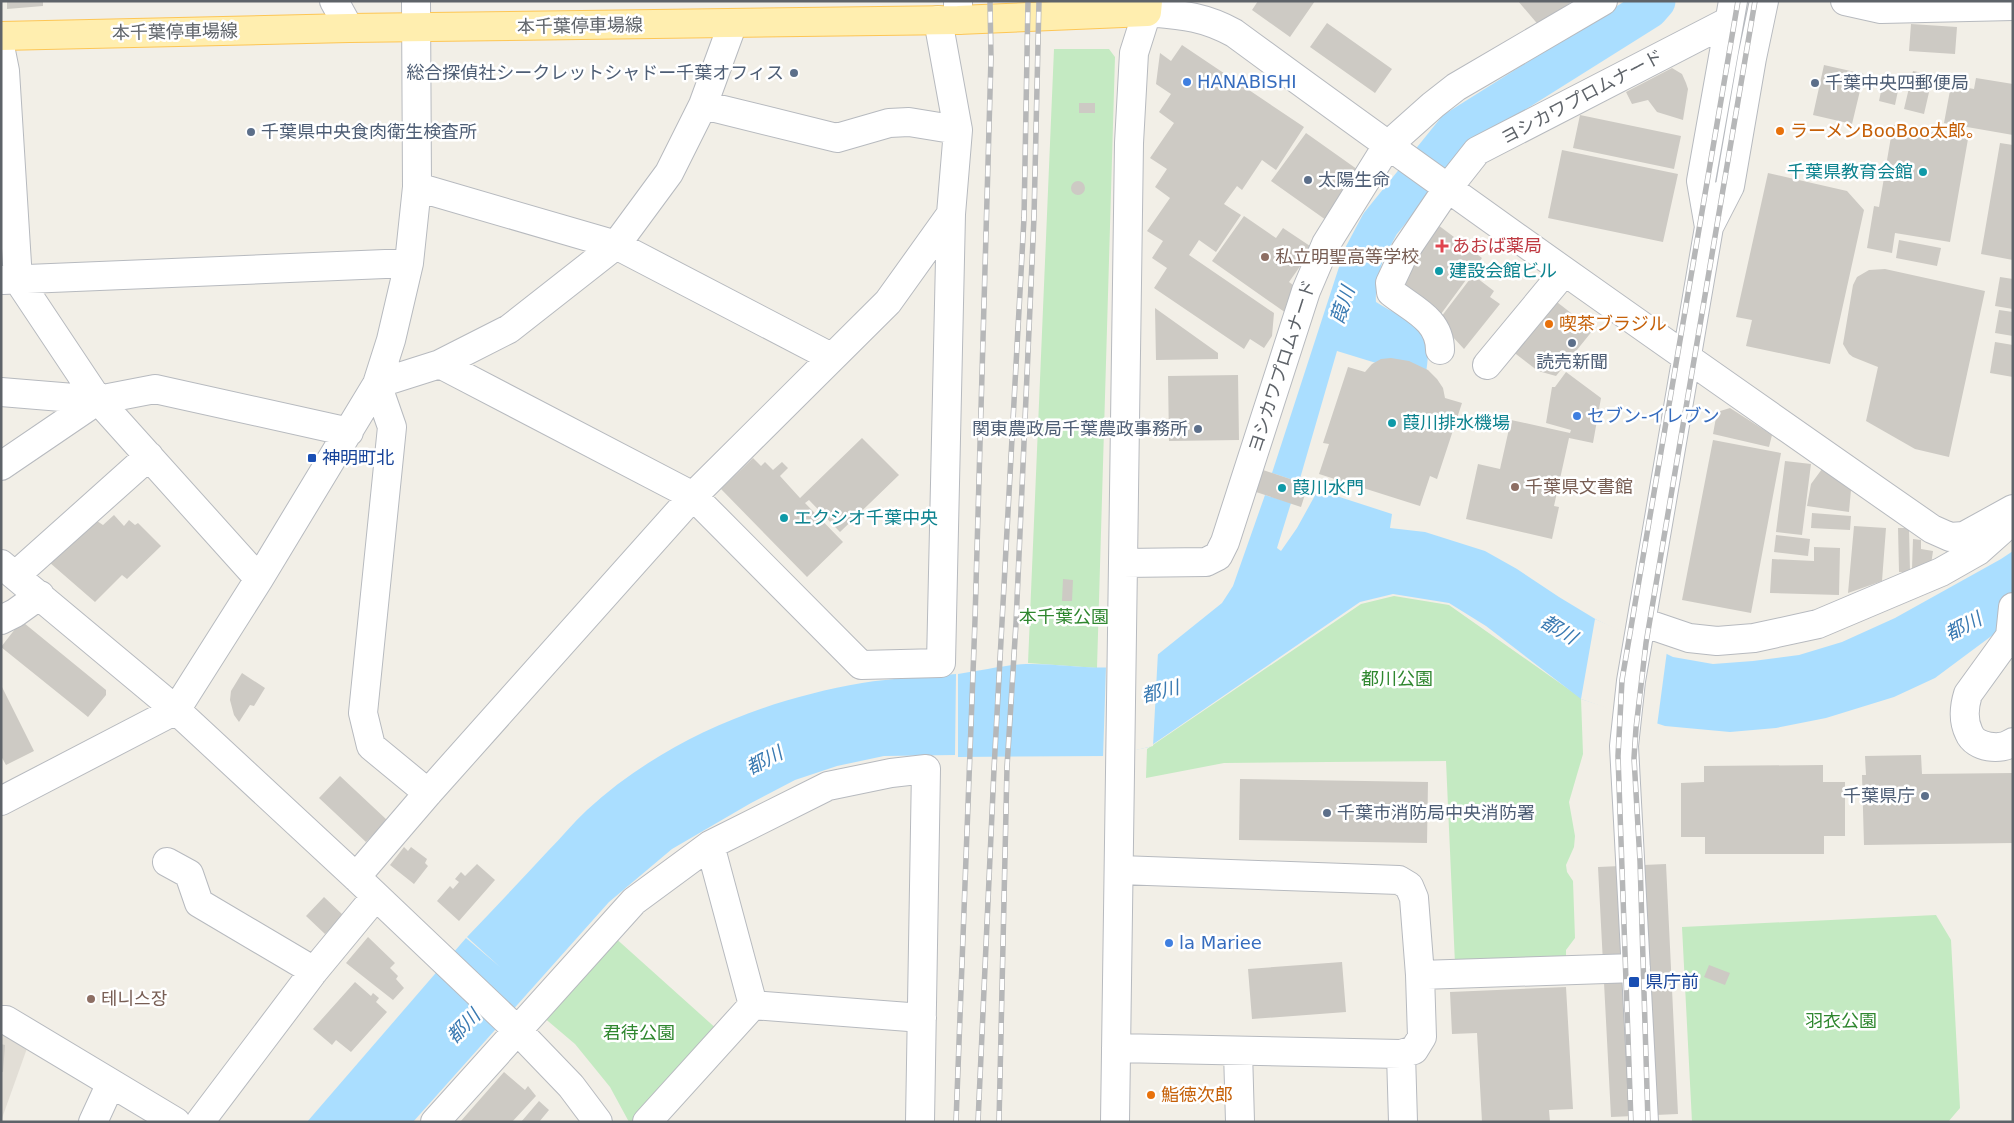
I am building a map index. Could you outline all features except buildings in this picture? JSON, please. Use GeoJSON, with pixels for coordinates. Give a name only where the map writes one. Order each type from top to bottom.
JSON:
{"type":"FeatureCollection","features":[{"type":"Feature","properties":{"kind":"main road","name":"本千葉停車場線"},"geometry":{"type":"LineString","coordinates":[[1,36],[349,28],[733,23],[1147,7]]}},
{"type":"Feature","properties":{"kind":"street"},"geometry":{"type":"LineString","coordinates":[[334,1],[349,28]]}},
{"type":"Feature","properties":{"kind":"street"},"geometry":{"type":"LineString","coordinates":[[1,801],[176,710],[377,384],[392,340],[409,263],[417,187],[416,1]]}},
{"type":"Feature","properties":{"kind":"street"},"geometry":{"type":"LineString","coordinates":[[1182,16],[1212,1]]}},
{"type":"Feature","properties":{"kind":"street","name":"ヨシカワプロムナード"},"geometry":{"type":"LineString","coordinates":[[1123,563],[1206,562],[1218,556],[1225,542],[1306,291],[1326,244],[1433,105],[1456,87],[1603,1]]}},
{"type":"Feature","properties":{"kind":"street"},"geometry":{"type":"LineString","coordinates":[[1644,1122],[1624,746],[1632,681],[1709,227],[1730,186],[1764,1]]}},
{"type":"Feature","properties":{"kind":"street"},"geometry":{"type":"LineString","coordinates":[[1845,1],[1881,9],[2013,6]]}},
{"type":"Feature","properties":{"kind":"street"},"geometry":{"type":"LineString","coordinates":[[1115,1122],[1129,143],[1134,53],[1147,7],[1182,16],[1200,18],[1234,33],[1440,184],[1932,529],[1950,536],[1964,536],[2013,509]]}},
{"type":"Feature","properties":{"kind":"street"},"geometry":{"type":"LineString","coordinates":[[1709,227],[1701,181],[1731,11]]}},
{"type":"Feature","properties":{"kind":"street","name":"ヨシカワプロムナード"},"geometry":{"type":"LineString","coordinates":[[1440,350],[1440,339],[1433,324],[1391,292],[1390,283],[1440,184],[1477,152],[1731,11]]}},
{"type":"Feature","properties":{"kind":"street"},"geometry":{"type":"LineString","coordinates":[[440,364],[693,496],[861,665],[941,663],[951,214],[958,130],[951,14]]}},
{"type":"Feature","properties":{"kind":"street"},"geometry":{"type":"LineString","coordinates":[[377,384],[440,364],[509,329],[616,245],[669,173],[703,105],[733,23]]}},
{"type":"Feature","properties":{"kind":"street"},"geometry":{"type":"LineString","coordinates":[[1,50],[6,71],[10,280],[98,400],[259,578]]}},
{"type":"Feature","properties":{"kind":"street"},"geometry":{"type":"LineString","coordinates":[[703,105],[837,138],[889,123],[903,122],[958,130]]}},
{"type":"Feature","properties":{"kind":"street"},"geometry":{"type":"LineString","coordinates":[[417,187],[616,245],[831,357]]}},
{"type":"Feature","properties":{"kind":"street"},"geometry":{"type":"LineString","coordinates":[[356,876],[693,496],[888,302],[951,214]]}},
{"type":"Feature","properties":{"kind":"street"},"geometry":{"type":"LineString","coordinates":[[10,280],[409,263]]}},
{"type":"Feature","properties":{"kind":"street"},"geometry":{"type":"LineString","coordinates":[[1487,365],[1564,272]]}},
{"type":"Feature","properties":{"kind":"street"},"geometry":{"type":"LineString","coordinates":[[377,384],[392,427],[363,713],[371,746],[428,793]]}},
{"type":"Feature","properties":{"kind":"street"},"geometry":{"type":"LineString","coordinates":[[1,392],[98,400],[155,389],[349,432]]}},
{"type":"Feature","properties":{"kind":"street"},"geometry":{"type":"LineString","coordinates":[[1,466],[98,400]]}},
{"type":"Feature","properties":{"kind":"street"},"geometry":{"type":"LineString","coordinates":[[149,456],[9,570],[176,710],[356,876],[517,1030],[572,1086],[598,1122]]}},
{"type":"Feature","properties":{"kind":"street"},"geometry":{"type":"LineString","coordinates":[[1642,622],[1689,638],[1717,641],[1754,638],[1818,624],[1941,572],[1978,551],[2001,532],[2013,516]]}},
{"type":"Feature","properties":{"kind":"street"},"geometry":{"type":"LineString","coordinates":[[1,620],[15,613],[40,595]]}},
{"type":"Feature","properties":{"kind":"street"},"geometry":{"type":"LineString","coordinates":[[2013,607],[2011,640],[1968,694],[1965,703],[1965,717],[1969,734],[1976,741],[1997,748],[2008,746],[2013,742]]}},
{"type":"Feature","properties":{"kind":"street"},"geometry":{"type":"LineString","coordinates":[[435,1122],[634,901],[710,845],[828,786],[891,773],[926,769],[920,1122]]}},
{"type":"Feature","properties":{"kind":"street"},"geometry":{"type":"LineString","coordinates":[[710,845],[753,1005]]}},
{"type":"Feature","properties":{"kind":"street"},"geometry":{"type":"LineString","coordinates":[[167,862],[189,874],[199,903],[314,971]]}},
{"type":"Feature","properties":{"kind":"street"},"geometry":{"type":"LineString","coordinates":[[1116,1048],[1401,1054],[1414,1050],[1422,1037],[1420,976],[1414,898],[1409,886],[1399,880],[1120,870]]}},
{"type":"Feature","properties":{"kind":"street"},"geometry":{"type":"LineString","coordinates":[[200,1122],[314,971],[376,896]]}},
{"type":"Feature","properties":{"kind":"street"},"geometry":{"type":"LineString","coordinates":[[1420,976],[1636,968]]}},
{"type":"Feature","properties":{"kind":"street"},"geometry":{"type":"LineString","coordinates":[[753,1005],[922,1018]]}},
{"type":"Feature","properties":{"kind":"street"},"geometry":{"type":"LineString","coordinates":[[647,1122],[753,1005]]}},
{"type":"Feature","properties":{"kind":"street"},"geometry":{"type":"LineString","coordinates":[[1,1020],[6,1020],[176,1122]]}},
{"type":"Feature","properties":{"kind":"street"},"geometry":{"type":"LineString","coordinates":[[1238,1051],[1240,1122]]}},
{"type":"Feature","properties":{"kind":"street"},"geometry":{"type":"LineString","coordinates":[[1401,1054],[1403,1122]]}},
{"type":"Feature","properties":{"kind":"street"},"geometry":{"type":"LineString","coordinates":[[93,1122],[111,1083]]}},
{"type":"Feature","properties":{"kind":"shaded area"},"geometry":{"type":"Polygon","coordinates":[[[1,1027],[30,1040],[1,1121],[1,1027]]]}},
{"type":"Feature","properties":{"kind":"green space","name":"本千葉公園"},"geometry":{"type":"Polygon","coordinates":[[[1054,49],[1109,49],[1115,57],[1097,668],[1028,663],[1054,49]]]}},
{"type":"Feature","properties":{"kind":"green space","name":"都川公園"},"geometry":{"type":"Polygon","coordinates":[[[1394,596],[1449,605],[1581,698],[1583,754],[1569,802],[1575,836],[1574,847],[1566,865],[1567,872],[1573,881],[1575,938],[1566,950],[1566,958],[1455,964],[1446,761],[1224,763],[1146,778],[1147,749],[1361,604],[1394,596]]]}},
{"type":"Feature","properties":{"kind":"green space","name":"羽衣公園"},"geometry":{"type":"Polygon","coordinates":[[[1936,915],[1951,940],[1960,1108],[1948,1122],[1692,1122],[1682,927],[1936,915]]]}},
{"type":"Feature","properties":{"kind":"green space","name":"君待公園"},"geometry":{"type":"Polygon","coordinates":[[[612,935],[719,1031],[635,1122],[629,1122],[610,1087],[575,1044],[542,1016],[612,935]]]}},
{"type":"Feature","properties":{"kind":"water"},"geometry":{"type":"Polygon","coordinates":[[[1381,203],[1401,217],[1392,235],[1380,270],[1376,302],[1419,328],[1427,346],[1428,360],[1425,378],[1337,351],[1299,482],[1272,473],[1339,267],[1356,234],[1381,203]]]}},
{"type":"Feature","properties":{"kind":"water","name":"都川"},"geometry":{"type":"Polygon","coordinates":[[[1318,490],[1392,514],[1390,528],[1425,532],[1485,551],[1597,620],[1673,657],[1713,664],[1753,661],[1799,655],[1842,642],[1895,618],[2013,551],[2013,620],[1935,678],[1894,697],[1826,718],[1776,728],[1730,732],[1665,726],[1581,699],[1486,626],[1449,603],[1393,594],[1360,602],[1149,747],[1107,756],[958,757],[958,674],[1026,664],[1105,668],[1120,667],[1151,660],[1222,603],[1233,586],[1265,495],[1291,503],[1277,548],[1281,551],[1297,528],[1318,490]]]}},
{"type":"Feature","properties":{"kind":"water","name":"都川"},"geometry":{"type":"Polygon","coordinates":[[[956,674],[955,755],[884,756],[837,766],[795,780],[751,803],[672,849],[609,902],[413,1122],[307,1122],[466,938],[500,967],[467,937],[582,815],[616,785],[648,763],[715,727],[787,700],[862,683],[956,674]]]}},
{"type":"Feature","properties":{"kind":"pier"},"geometry":{"type":"Polygon","coordinates":[[[1595,619],[1667,651],[1657,726],[1581,699],[1595,619]]]}},
{"type":"Feature","properties":{"kind":"pier"},"geometry":{"type":"Polygon","coordinates":[[[1158,652],[1153,746],[1103,758],[1106,666],[1138,663],[1158,652]]]}},
{"type":"Feature","properties":{"kind":"waterway","name":"葭川"},"geometry":{"type":"LineString","coordinates":[[1363,256],[1380,224],[1456,130],[1649,9],[1656,1]]}},
{"type":"Feature","properties":{"kind":"railway"},"geometry":{"type":"LineString","coordinates":[[956,1122],[975,620],[991,58],[990,1]]}},
{"type":"Feature","properties":{"kind":"railway"},"geometry":{"type":"LineString","coordinates":[[978,1122],[994,769],[1024,218],[1028,1]]}},
{"type":"Feature","properties":{"kind":"railway"},"geometry":{"type":"LineString","coordinates":[[999,1122],[1007,767],[1016,623],[1034,217],[1039,1]]}},
{"type":"Feature","properties":{"kind":"railway"},"geometry":{"type":"LineString","coordinates":[[1631,1122],[1618,756],[1622,680],[1738,1]]}},
{"type":"Feature","properties":{"kind":"railway"},"geometry":{"type":"LineString","coordinates":[[1648,1122],[1640,861],[1634,758],[1636,728],[1646,643],[1755,1]]}},
{"type":"Feature","properties":{"kind":"place","name":"総合探偵社シークレットシャドー千葉オフィス"},"geometry":{"type":"Point","coordinates":[794,73]}},
{"type":"Feature","properties":{"kind":"place","name":"HANABISHI"},"geometry":{"type":"Point","coordinates":[1187,82]}},
{"type":"Feature","properties":{"kind":"place","name":"千葉中央四郵便局"},"geometry":{"type":"Point","coordinates":[1815,83]}},
{"type":"Feature","properties":{"kind":"place","name":"ラーメンBooBoo太郎。"},"geometry":{"type":"Point","coordinates":[1780,131]}},
{"type":"Feature","properties":{"kind":"place","name":"千葉県中央食肉衛生検査所"},"geometry":{"type":"Point","coordinates":[251,132]}},
{"type":"Feature","properties":{"kind":"place","name":"千葉県教育会館"},"geometry":{"type":"Point","coordinates":[1923,172]}},
{"type":"Feature","properties":{"kind":"place","name":"太陽生命"},"geometry":{"type":"Point","coordinates":[1308,180]}},
{"type":"Feature","properties":{"kind":"place","name":"あおば薬局"},"geometry":{"type":"Point","coordinates":[1442,246]}},
{"type":"Feature","properties":{"kind":"place","name":"私立明聖高等学校"},"geometry":{"type":"Point","coordinates":[1265,257]}},
{"type":"Feature","properties":{"kind":"place","name":"建設会館ビル"},"geometry":{"type":"Point","coordinates":[1439,271]}},
{"type":"Feature","properties":{"kind":"place","name":"喫茶ブラジル"},"geometry":{"type":"Point","coordinates":[1549,324]}},
{"type":"Feature","properties":{"kind":"place","name":"読売新聞"},"geometry":{"type":"Point","coordinates":[1572,343]}},
{"type":"Feature","properties":{"kind":"place","name":"セブン-イレブン"},"geometry":{"type":"Point","coordinates":[1577,416]}},
{"type":"Feature","properties":{"kind":"place","name":"葭川排水機場"},"geometry":{"type":"Point","coordinates":[1392,423]}},
{"type":"Feature","properties":{"kind":"place","name":"関東農政局千葉農政事務所"},"geometry":{"type":"Point","coordinates":[1198,429]}},
{"type":"Feature","properties":{"kind":"place","name":"神明町北"},"geometry":{"type":"Point","coordinates":[312,458]}},
{"type":"Feature","properties":{"kind":"place","name":"千葉県文書館"},"geometry":{"type":"Point","coordinates":[1515,487]}},
{"type":"Feature","properties":{"kind":"place","name":"葭川水門"},"geometry":{"type":"Point","coordinates":[1282,488]}},
{"type":"Feature","properties":{"kind":"place","name":"エクシオ千葉中央"},"geometry":{"type":"Point","coordinates":[784,518]}},
{"type":"Feature","properties":{"kind":"place","name":"千葉県庁"},"geometry":{"type":"Point","coordinates":[1925,796]}},
{"type":"Feature","properties":{"kind":"place","name":"千葉市消防局中央消防署"},"geometry":{"type":"Point","coordinates":[1327,813]}},
{"type":"Feature","properties":{"kind":"place","name":"la Mariee"},"geometry":{"type":"Point","coordinates":[1169,943]}},
{"type":"Feature","properties":{"kind":"place","name":"県庁前"},"geometry":{"type":"Point","coordinates":[1634,982]}},
{"type":"Feature","properties":{"kind":"place","name":"테니스장"},"geometry":{"type":"Point","coordinates":[91,999]}},
{"type":"Feature","properties":{"kind":"place","name":"鮨徳次郎"},"geometry":{"type":"Point","coordinates":[1151,1095]}}]}
